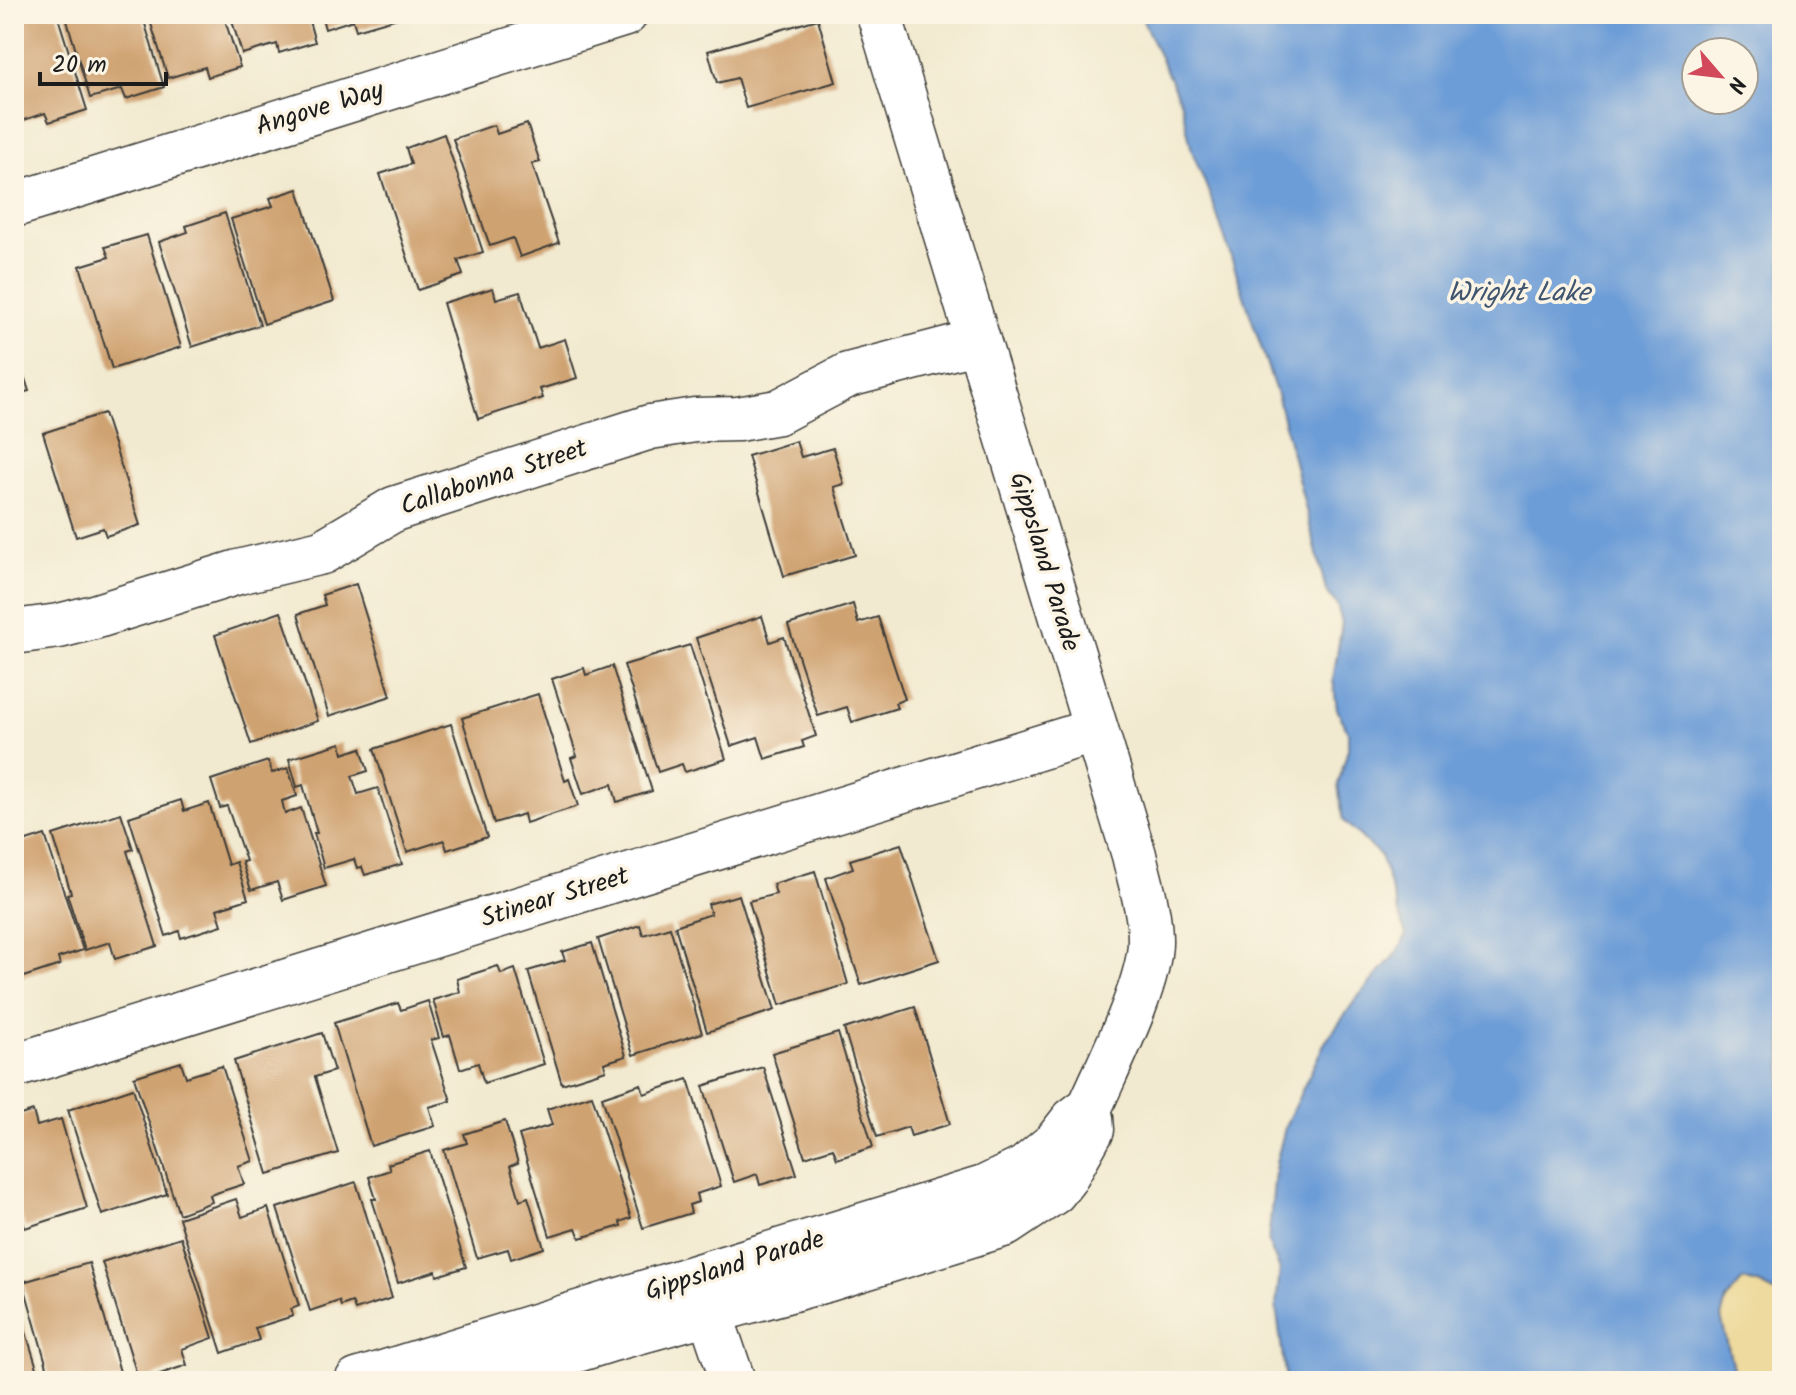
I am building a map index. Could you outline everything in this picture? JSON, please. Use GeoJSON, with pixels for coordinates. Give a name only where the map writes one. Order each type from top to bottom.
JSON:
{"type":"FeatureCollection","features":[{"type":"Feature","properties":{"kind":"street","name":"Angove Way"},"geometry":{"type":"LineString","coordinates":[[14,205],[625,14]]}},
{"type":"Feature","properties":{"kind":"street","name":"Gippsland Parade"},"geometry":{"type":"LineString","coordinates":[[357,1381],[1006,1224],[1054,1192],[1092,1130],[1090,1107],[1142,986],[1151,941],[1149,920],[1134,855],[879,14]]}},
{"type":"Feature","properties":{"kind":"street","name":"Callabonna Street"},"geometry":{"type":"LineString","coordinates":[[14,632],[94,617],[238,572],[322,552],[394,509],[650,427],[778,412],[848,375],[978,341]]}},
{"type":"Feature","properties":{"kind":"street","name":"Stinear Street"},"geometry":{"type":"LineString","coordinates":[[14,1066],[1096,730]]}},
{"type":"Feature","properties":{"kind":"street","name":"Gippsland Parade"},"geometry":{"type":"LineString","coordinates":[[477,1381],[612,1339],[704,1296]]}},
{"type":"Feature","properties":{"kind":"street"},"geometry":{"type":"LineString","coordinates":[[704,1296],[733,1381]]}},
{"type":"Feature","properties":{"kind":"sand"},"geometry":{"type":"Polygon","coordinates":[[[1743,1280],[1782,1296],[1782,1381],[1736,1381],[1721,1317],[1726,1300],[1743,1280]]]}},
{"type":"Feature","properties":{"kind":"water","name":"Wright Lake"},"geometry":{"type":"Polygon","coordinates":[[[1140,14],[1782,14],[1782,1296],[1743,1280],[1726,1300],[1721,1317],[1736,1381],[1286,1381],[1276,1306],[1280,1270],[1268,1242],[1276,1163],[1286,1124],[1324,1044],[1356,999],[1399,950],[1406,935],[1380,855],[1343,820],[1338,784],[1348,749],[1348,732],[1337,709],[1333,680],[1342,623],[1337,605],[1326,590],[1278,398],[1213,203],[1192,151],[1181,103],[1140,14]]]}},
{"type":"Feature","properties":{"kind":"building"},"geometry":{"type":"Polygon","coordinates":[[[14,14],[57,14],[87,110],[49,122],[45,113],[18,122],[14,111],[14,14]]]}},
{"type":"Feature","properties":{"kind":"building"},"geometry":{"type":"Polygon","coordinates":[[[65,14],[142,14],[164,87],[126,99],[122,89],[90,98],[65,14]]]}},
{"type":"Feature","properties":{"kind":"building"},"geometry":{"type":"Polygon","coordinates":[[[148,14],[223,14],[240,67],[208,77],[205,67],[168,78],[148,14]]]}},
{"type":"Feature","properties":{"kind":"building"},"geometry":{"type":"Polygon","coordinates":[[[230,14],[307,14],[315,42],[279,53],[277,44],[242,54],[230,14]]]}},
{"type":"Feature","properties":{"kind":"building"},"geometry":{"type":"Polygon","coordinates":[[[321,14],[408,15],[356,30],[353,20],[325,29],[321,14]]]}},
{"type":"Feature","properties":{"kind":"building"},"geometry":{"type":"Polygon","coordinates":[[[818,19],[836,82],[746,108],[737,78],[717,83],[708,51],[818,19]]]}},
{"type":"Feature","properties":{"kind":"building"},"geometry":{"type":"Polygon","coordinates":[[[527,124],[540,162],[532,164],[559,243],[520,257],[513,238],[490,246],[453,139],[494,125],[497,134],[527,124]]]}},
{"type":"Feature","properties":{"kind":"building"},"geometry":{"type":"Polygon","coordinates":[[[444,134],[483,252],[458,260],[463,275],[418,290],[380,174],[411,164],[406,148],[444,134]]]}},
{"type":"Feature","properties":{"kind":"building"},"geometry":{"type":"Polygon","coordinates":[[[298,189],[334,301],[264,324],[231,219],[273,206],[270,198],[298,189]]]}},
{"type":"Feature","properties":{"kind":"building"},"geometry":{"type":"Polygon","coordinates":[[[225,213],[260,325],[192,347],[159,242],[188,232],[186,226],[225,213]]]}},
{"type":"Feature","properties":{"kind":"building"},"geometry":{"type":"Polygon","coordinates":[[[147,235],[181,347],[112,369],[80,266],[109,257],[105,247],[147,235]]]}},
{"type":"Feature","properties":{"kind":"building"},"geometry":{"type":"Polygon","coordinates":[[[493,288],[496,299],[520,292],[538,348],[565,339],[577,378],[540,389],[543,398],[478,419],[443,303],[493,288]]]}},
{"type":"Feature","properties":{"kind":"building"},"geometry":{"type":"Polygon","coordinates":[[[14,345],[29,391],[14,395],[14,345]]]}},
{"type":"Feature","properties":{"kind":"building"},"geometry":{"type":"Polygon","coordinates":[[[104,413],[140,525],[106,536],[103,528],[76,537],[43,433],[104,413]]]}},
{"type":"Feature","properties":{"kind":"building"},"geometry":{"type":"Polygon","coordinates":[[[796,441],[801,457],[833,448],[844,484],[834,487],[855,555],[784,576],[748,456],[796,441]]]}},
{"type":"Feature","properties":{"kind":"building"},"geometry":{"type":"Polygon","coordinates":[[[356,584],[391,696],[329,716],[298,614],[325,605],[322,595],[356,584]]]}},
{"type":"Feature","properties":{"kind":"building"},"geometry":{"type":"Polygon","coordinates":[[[853,604],[858,623],[878,617],[905,699],[895,703],[897,708],[852,722],[847,707],[818,716],[788,625],[853,604]]]}},
{"type":"Feature","properties":{"kind":"building"},"geometry":{"type":"Polygon","coordinates":[[[281,612],[318,721],[251,744],[215,635],[281,612]]]}},
{"type":"Feature","properties":{"kind":"building"},"geometry":{"type":"Polygon","coordinates":[[[762,616],[770,642],[784,637],[816,736],[802,741],[804,747],[765,759],[758,737],[731,746],[696,638],[762,616]]]}},
{"type":"Feature","properties":{"kind":"building"},"geometry":{"type":"Polygon","coordinates":[[[690,645],[726,759],[685,772],[682,764],[658,772],[624,665],[690,645]]]}},
{"type":"Feature","properties":{"kind":"building"},"geometry":{"type":"Polygon","coordinates":[[[612,666],[652,791],[617,802],[612,784],[583,794],[571,758],[577,756],[552,679],[584,668],[586,675],[612,666]]]}},
{"type":"Feature","properties":{"kind":"building"},"geometry":{"type":"Polygon","coordinates":[[[538,694],[565,781],[569,779],[578,806],[526,823],[524,814],[494,823],[462,718],[538,694]]]}},
{"type":"Feature","properties":{"kind":"building"},"geometry":{"type":"Polygon","coordinates":[[[451,724],[487,837],[447,850],[444,840],[407,852],[374,749],[451,724]]]}},
{"type":"Feature","properties":{"kind":"building"},"geometry":{"type":"Polygon","coordinates":[[[341,743],[343,754],[361,748],[368,771],[352,776],[358,794],[378,788],[402,864],[365,875],[362,867],[357,868],[354,859],[324,868],[303,785],[297,787],[289,759],[341,743]]]}},
{"type":"Feature","properties":{"kind":"building"},"geometry":{"type":"Polygon","coordinates":[[[268,761],[272,773],[288,768],[297,796],[282,801],[285,814],[301,808],[326,886],[283,900],[277,882],[251,890],[242,862],[246,861],[227,806],[220,808],[211,780],[268,761]]]}},
{"type":"Feature","properties":{"kind":"building"},"geometry":{"type":"Polygon","coordinates":[[[181,800],[184,811],[209,803],[228,865],[236,862],[248,899],[217,909],[222,925],[181,938],[179,931],[166,936],[129,817],[181,800]]]}},
{"type":"Feature","properties":{"kind":"building"},"geometry":{"type":"Polygon","coordinates":[[[121,813],[133,849],[127,851],[157,946],[115,959],[110,942],[85,950],[53,835],[121,813]]]}},
{"type":"Feature","properties":{"kind":"building"},"geometry":{"type":"Polygon","coordinates":[[[45,835],[83,950],[58,958],[60,965],[14,980],[14,845],[45,835]]]}},
{"type":"Feature","properties":{"kind":"building"},"geometry":{"type":"Polygon","coordinates":[[[901,844],[939,960],[861,985],[826,878],[853,868],[850,860],[901,844]]]}},
{"type":"Feature","properties":{"kind":"building"},"geometry":{"type":"Polygon","coordinates":[[[815,871],[848,984],[780,1005],[749,901],[776,894],[773,884],[815,871]]]}},
{"type":"Feature","properties":{"kind":"building"},"geometry":{"type":"Polygon","coordinates":[[[739,895],[775,1010],[707,1032],[675,926],[711,914],[708,904],[739,895]]]}},
{"type":"Feature","properties":{"kind":"building"},"geometry":{"type":"Polygon","coordinates":[[[640,925],[643,935],[670,927],[702,1033],[633,1055],[598,939],[640,925]]]}},
{"type":"Feature","properties":{"kind":"building"},"geometry":{"type":"Polygon","coordinates":[[[592,943],[626,1056],[604,1063],[606,1070],[562,1084],[528,971],[565,960],[562,952],[592,943]]]}},
{"type":"Feature","properties":{"kind":"building"},"geometry":{"type":"Polygon","coordinates":[[[498,966],[501,974],[515,969],[544,1064],[484,1083],[478,1063],[460,1069],[450,1035],[444,1037],[433,1000],[460,992],[457,979],[498,966]]]}},
{"type":"Feature","properties":{"kind":"building"},"geometry":{"type":"Polygon","coordinates":[[[428,1001],[439,1038],[431,1040],[451,1101],[429,1107],[435,1126],[371,1146],[334,1023],[398,1003],[401,1010],[428,1001]]]}},
{"type":"Feature","properties":{"kind":"building"},"geometry":{"type":"Polygon","coordinates":[[[915,1007],[950,1124],[911,1136],[908,1127],[877,1137],[844,1029],[915,1007]]]}},
{"type":"Feature","properties":{"kind":"building"},"geometry":{"type":"Polygon","coordinates":[[[322,1033],[334,1071],[315,1077],[338,1153],[268,1174],[234,1061],[322,1033]]]}},
{"type":"Feature","properties":{"kind":"building"},"geometry":{"type":"Polygon","coordinates":[[[838,1033],[873,1147],[837,1159],[833,1148],[805,1157],[772,1053],[838,1033]]]}},
{"type":"Feature","properties":{"kind":"building"},"geometry":{"type":"Polygon","coordinates":[[[181,1062],[186,1077],[222,1066],[253,1161],[238,1166],[244,1184],[210,1195],[212,1202],[179,1214],[134,1077],[181,1062]]]}},
{"type":"Feature","properties":{"kind":"building"},"geometry":{"type":"Polygon","coordinates":[[[763,1067],[797,1174],[760,1185],[757,1174],[734,1182],[703,1086],[763,1067]]]}},
{"type":"Feature","properties":{"kind":"building"},"geometry":{"type":"Polygon","coordinates":[[[688,1079],[721,1186],[696,1194],[698,1202],[689,1205],[691,1213],[643,1228],[602,1097],[641,1084],[644,1094],[688,1079]]]}},
{"type":"Feature","properties":{"kind":"building"},"geometry":{"type":"Polygon","coordinates":[[[133,1088],[167,1194],[102,1215],[68,1110],[133,1088]]]}},
{"type":"Feature","properties":{"kind":"building"},"geometry":{"type":"Polygon","coordinates":[[[592,1095],[631,1218],[620,1222],[621,1226],[580,1238],[576,1228],[550,1236],[519,1135],[552,1125],[547,1109],[592,1095]]]}},
{"type":"Feature","properties":{"kind":"building"},"geometry":{"type":"Polygon","coordinates":[[[33,1111],[37,1126],[61,1119],[87,1208],[25,1228],[14,1193],[14,1117],[33,1111]]]}},
{"type":"Feature","properties":{"kind":"building"},"geometry":{"type":"Polygon","coordinates":[[[505,1121],[518,1163],[510,1166],[520,1200],[528,1197],[544,1248],[511,1259],[508,1249],[477,1258],[444,1150],[467,1143],[464,1134],[505,1121]]]}},
{"type":"Feature","properties":{"kind":"building"},"geometry":{"type":"Polygon","coordinates":[[[430,1151],[466,1267],[437,1276],[436,1271],[398,1283],[372,1199],[376,1199],[369,1177],[390,1170],[388,1164],[430,1151]]]}},
{"type":"Feature","properties":{"kind":"building"},"geometry":{"type":"Polygon","coordinates":[[[356,1182],[392,1298],[355,1310],[352,1302],[341,1306],[339,1301],[310,1311],[277,1208],[356,1182]]]}},
{"type":"Feature","properties":{"kind":"building"},"geometry":{"type":"Polygon","coordinates":[[[236,1199],[242,1217],[268,1208],[299,1306],[291,1309],[293,1316],[255,1328],[259,1340],[222,1353],[179,1218],[236,1199]]]}},
{"type":"Feature","properties":{"kind":"building"},"geometry":{"type":"Polygon","coordinates":[[[181,1237],[213,1338],[182,1349],[187,1365],[139,1381],[102,1262],[181,1237]]]}},
{"type":"Feature","properties":{"kind":"building"},"geometry":{"type":"Polygon","coordinates":[[[89,1263],[122,1379],[51,1381],[23,1282],[89,1263]]]}},
{"type":"Feature","properties":{"kind":"building"},"geometry":{"type":"Polygon","coordinates":[[[15,1297],[41,1381],[14,1381],[15,1297]]]}}]}
